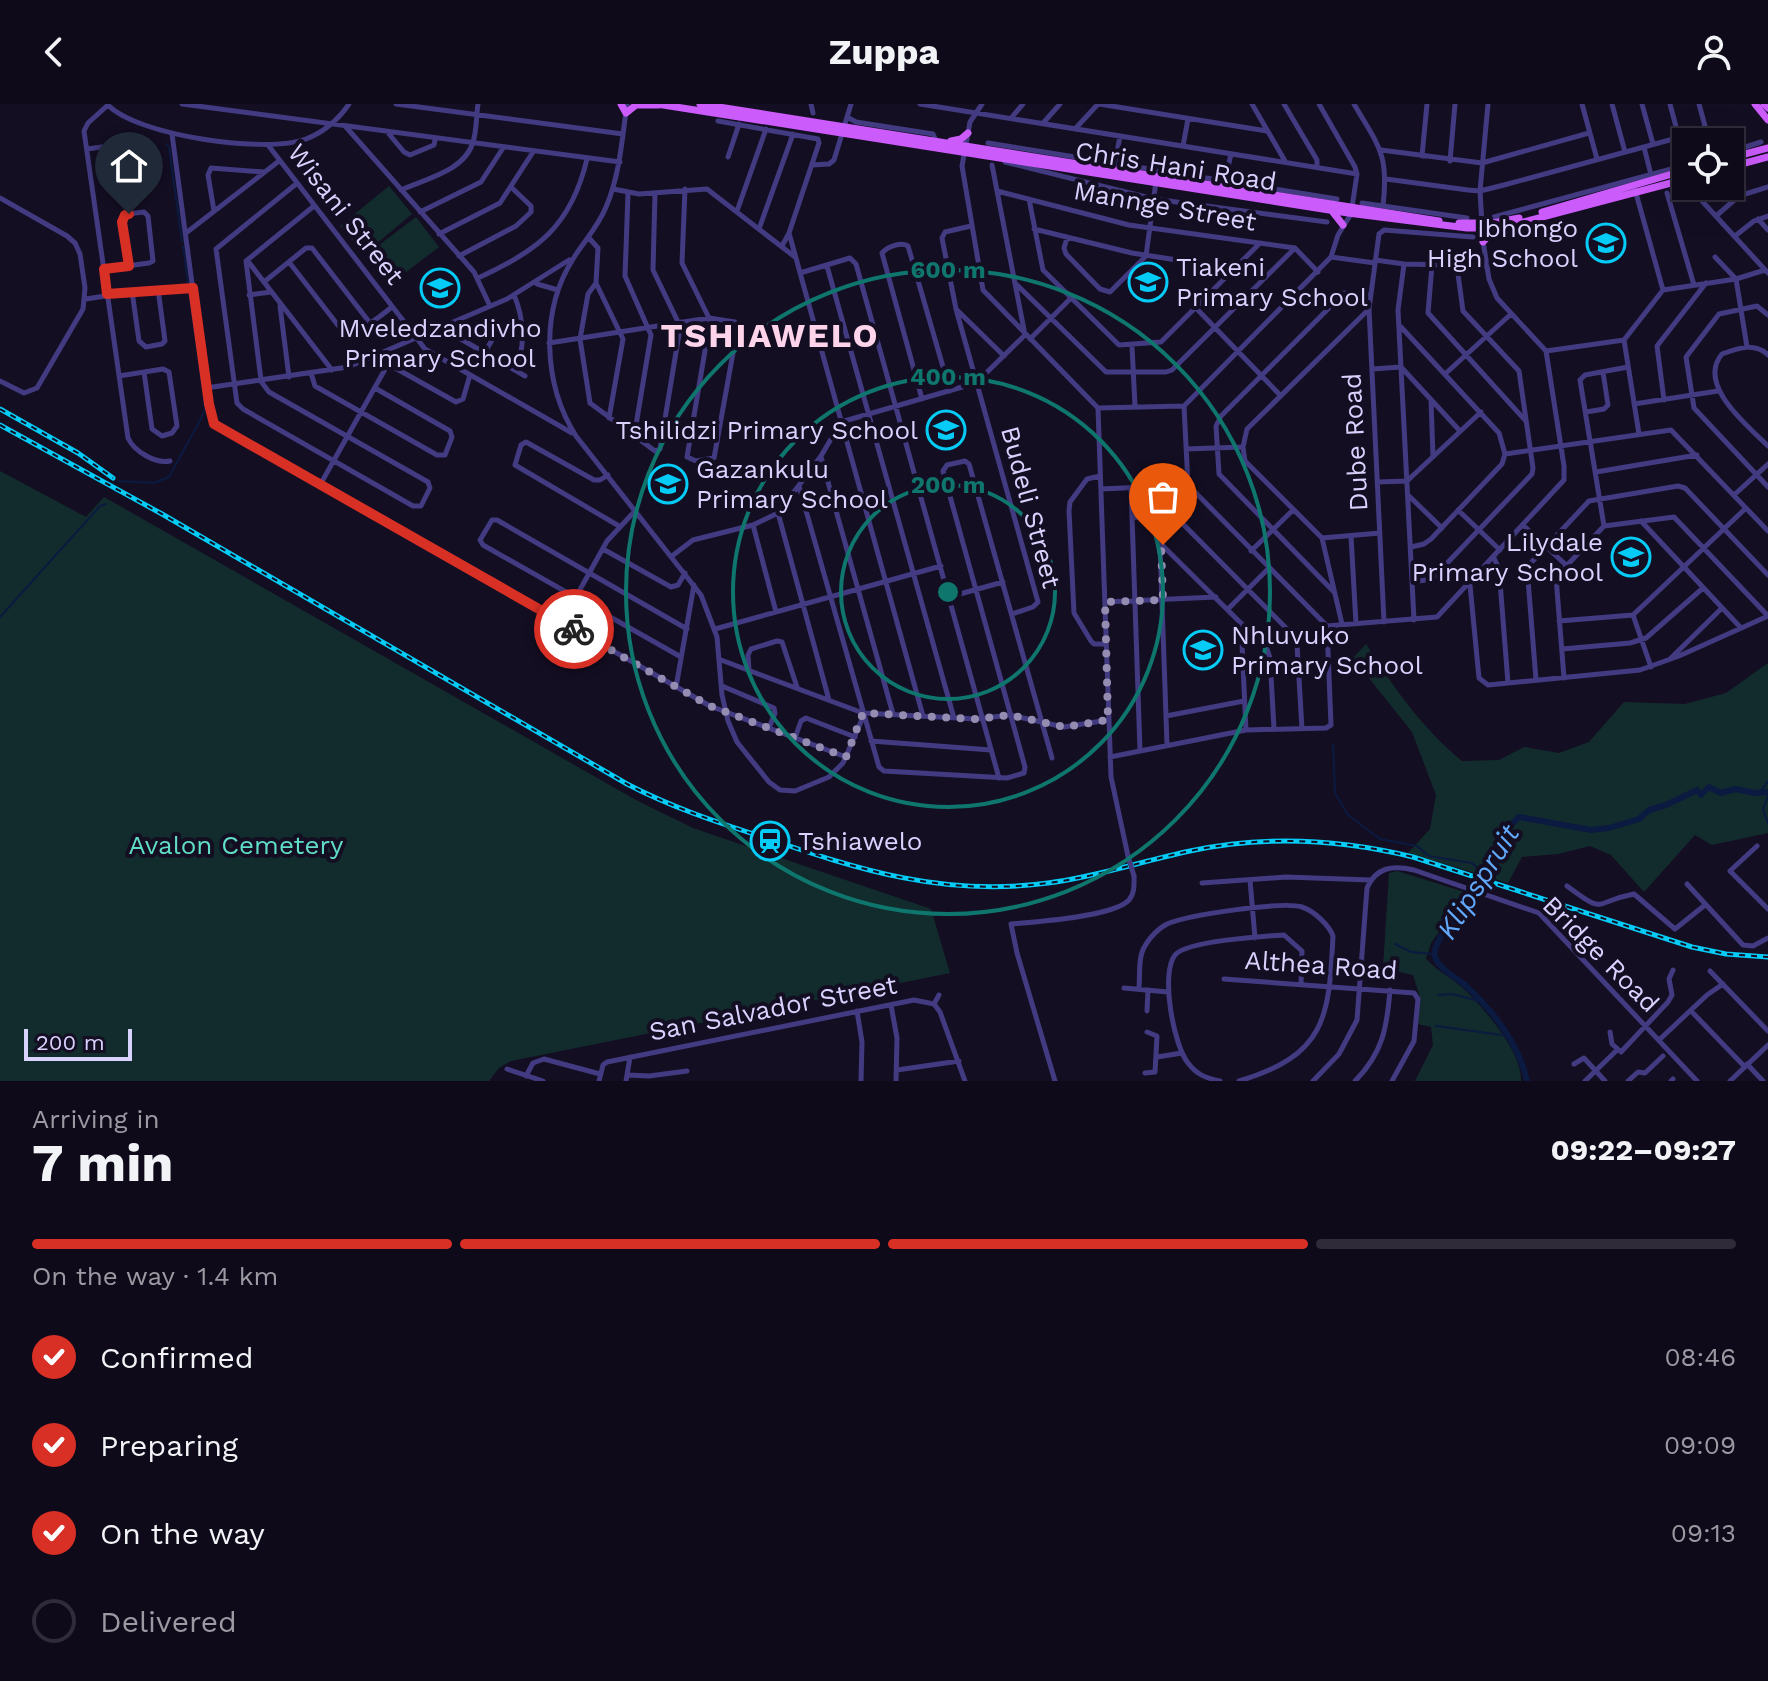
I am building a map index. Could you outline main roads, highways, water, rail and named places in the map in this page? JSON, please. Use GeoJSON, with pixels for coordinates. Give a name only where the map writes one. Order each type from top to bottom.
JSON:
{"type":"FeatureCollection","features":[{"type":"Feature","properties":{"kind":"main road"},"geometry":{"type":"LineString","coordinates":[[621,104],[627,108],[659,104]]}},
{"type":"Feature","properties":{"kind":"main road","name":"Chris Hani Road"},"geometry":{"type":"LineString","coordinates":[[659,104],[1333,204]]}},
{"type":"Feature","properties":{"kind":"main road","name":"Chris Hani Road"},"geometry":{"type":"LineString","coordinates":[[700,104],[1156,180]]}},
{"type":"Feature","properties":{"kind":"main road"},"geometry":{"type":"LineString","coordinates":[[1755,104],[1768,120]]}},
{"type":"Feature","properties":{"kind":"main road"},"geometry":{"type":"LineString","coordinates":[[938,142],[957,141],[968,131],[980,149]]}},
{"type":"Feature","properties":{"kind":"main road"},"geometry":{"type":"LineString","coordinates":[[1744,154],[1768,148]]}},
{"type":"Feature","properties":{"kind":"main road"},"geometry":{"type":"LineString","coordinates":[[1744,163],[1768,157]]}},
{"type":"Feature","properties":{"kind":"main road"},"geometry":{"type":"LineString","coordinates":[[1635,189],[1672,174]]}},
{"type":"Feature","properties":{"kind":"main road"},"geometry":{"type":"LineString","coordinates":[[1349,211],[1357,203],[1373,211],[1482,226],[1672,182]]}},
{"type":"Feature","properties":{"kind":"main road"},"geometry":{"type":"LineString","coordinates":[[1333,204],[1343,202],[1349,211]]}},
{"type":"Feature","properties":{"kind":"main road"},"geometry":{"type":"LineString","coordinates":[[1333,204],[1361,215],[1467,223],[1481,213],[1496,223]]}},
{"type":"Feature","properties":{"kind":"main road"},"geometry":{"type":"LineString","coordinates":[[1467,223],[1483,242],[1496,223]]}},
{"type":"Feature","properties":{"kind":"waterway"},"geometry":{"type":"LineString","coordinates":[[166,144],[169,147],[182,242]]}},
{"type":"Feature","properties":{"kind":"waterway"},"geometry":{"type":"LineString","coordinates":[[183,246],[188,284]]}},
{"type":"Feature","properties":{"kind":"waterway"},"geometry":{"type":"LineString","coordinates":[[189,291],[202,385]]}},
{"type":"Feature","properties":{"kind":"waterway"},"geometry":{"type":"LineString","coordinates":[[119,481],[154,483],[169,477],[205,411],[203,388]]}},
{"type":"Feature","properties":{"kind":"waterway"},"geometry":{"type":"LineString","coordinates":[[0,617],[100,506],[106,504]]}},
{"type":"Feature","properties":{"kind":"waterway"},"geometry":{"type":"LineString","coordinates":[[1333,744],[1335,793],[1348,815],[1380,839],[1417,846],[1429,856],[1472,863],[1487,877]]}},
{"type":"Feature","properties":{"kind":"waterway"},"geometry":{"type":"LineString","coordinates":[[1760,792],[1768,781]]}},
{"type":"Feature","properties":{"kind":"waterway","name":"Klipspruit"},"geometry":{"type":"LineString","coordinates":[[1527,1081],[1518,1054],[1503,1028],[1465,985],[1442,968],[1434,955],[1440,937],[1476,897],[1492,871],[1505,844],[1501,835],[1519,817],[1591,830],[1639,819],[1649,810],[1697,790],[1701,795],[1709,787],[1721,793],[1735,789],[1768,792]]}},
{"type":"Feature","properties":{"kind":"waterway"},"geometry":{"type":"LineString","coordinates":[[1765,792],[1768,796],[1763,809],[1768,823]]}},
{"type":"Feature","properties":{"kind":"waterway"},"geometry":{"type":"LineString","coordinates":[[1395,944],[1411,952],[1434,954]]}},
{"type":"Feature","properties":{"kind":"waterway"},"geometry":{"type":"LineString","coordinates":[[1438,995],[1452,994],[1479,1001]]}},
{"type":"Feature","properties":{"kind":"waterway"},"geometry":{"type":"LineString","coordinates":[[1436,1026],[1509,1036]]}},
{"type":"Feature","properties":{"kind":"railway"},"geometry":{"type":"LineString","coordinates":[[0,409],[78,453],[113,478]]}},
{"type":"Feature","properties":{"kind":"railway"},"geometry":{"type":"LineString","coordinates":[[0,425],[162,514],[627,784],[694,814],[833,860],[902,878],[973,886],[1010,886],[1084,877],[1218,846],[1274,841],[1330,843],[1413,857],[1692,947],[1726,954],[1768,957]]}},
{"type":"Feature","properties":{"kind":"place","name":"Ibhongo High School"},"geometry":{"type":"Point","coordinates":[1606,243]}},
{"type":"Feature","properties":{"kind":"place","name":"Tiakeni Primary School"},"geometry":{"type":"Point","coordinates":[1148,282]}},
{"type":"Feature","properties":{"kind":"place","name":"Mveledzandivho Primary School"},"geometry":{"type":"Point","coordinates":[440,288]}},
{"type":"Feature","properties":{"kind":"place","name":"Tshilidzi Primary School"},"geometry":{"type":"Point","coordinates":[946,430]}},
{"type":"Feature","properties":{"kind":"place","name":"Gazankulu Primary School"},"geometry":{"type":"Point","coordinates":[668,484]}},
{"type":"Feature","properties":{"kind":"place","name":"Lilydale Primary School"},"geometry":{"type":"Point","coordinates":[1631,557]}},
{"type":"Feature","properties":{"kind":"place","name":"Nhluvuko Primary School"},"geometry":{"type":"Point","coordinates":[1203,650]}},
{"type":"Feature","properties":{"kind":"place","name":"Tshiawelo"},"geometry":{"type":"Point","coordinates":[770,841]}},
{"type":"Feature","properties":{"kind":"district","name":"TSHIAWELO"},"geometry":{"type":"Point","coordinates":[770,335]}},
{"type":"Feature","properties":{"kind":"park label","name":"Avalon Cemetery"},"geometry":{"type":"Point","coordinates":[236,845]}}]}
